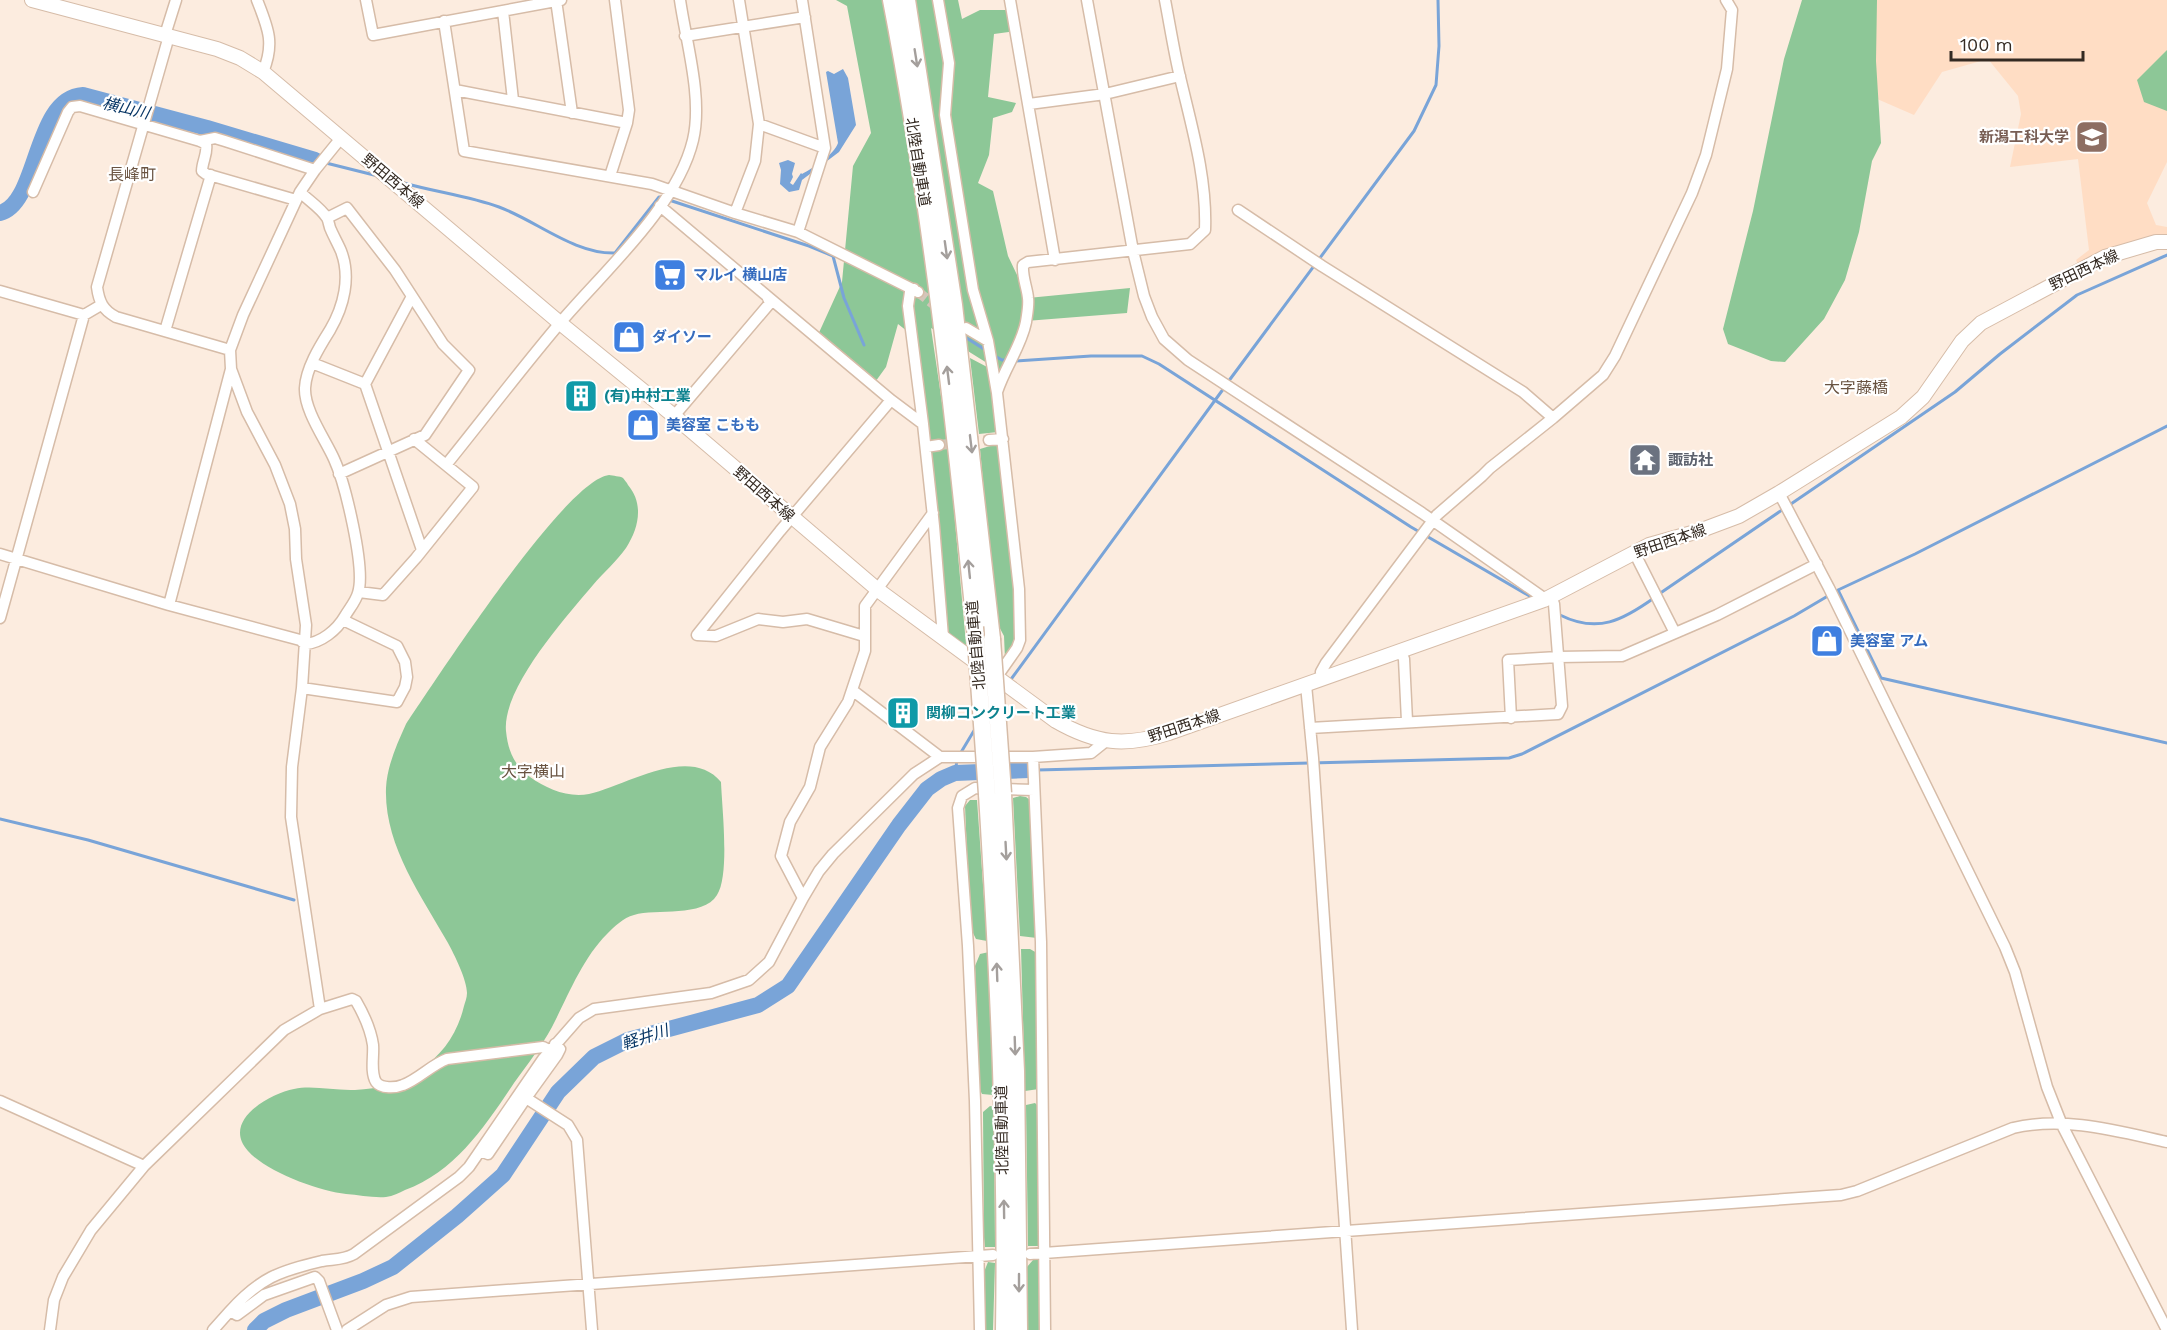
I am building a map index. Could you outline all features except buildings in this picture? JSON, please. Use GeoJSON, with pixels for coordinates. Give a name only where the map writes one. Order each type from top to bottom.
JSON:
{"type":"FeatureCollection","features":[{"type":"Feature","properties":{"kind":"highway","name":"北陸自動車道"},"geometry":{"type":"LineString","coordinates":[[891,0],[939,303],[995,793],[1016,1071],[1019,1330]]}},
{"type":"Feature","properties":{"kind":"highway","name":"北陸自動車道"},"geometry":{"type":"LineString","coordinates":[[906,0],[954,304],[992,639],[1004,1330]]}},
{"type":"Feature","properties":{"kind":"main road","name":"野田西本線"},"geometry":{"type":"LineString","coordinates":[[32,0],[56,2],[217,49],[240,58],[263,72],[878,590],[1056,721],[1084,735],[1106,741],[1130,742],[1153,738],[1306,685],[1548,598],[1656,542],[1785,502],[1911,409],[1923,397],[1962,341],[1981,323],[2105,257],[2156,242],[2167,242]]}},
{"type":"Feature","properties":{"kind":"street"},"geometry":{"type":"LineString","coordinates":[[176,0],[146,116],[97,287],[101,305],[108,313],[116,317],[230,350]]}},
{"type":"Feature","properties":{"kind":"street"},"geometry":{"type":"LineString","coordinates":[[257,0],[268,28],[270,43],[269,57],[263,72]]}},
{"type":"Feature","properties":{"kind":"street"},"geometry":{"type":"LineString","coordinates":[[366,0],[373,35],[558,0],[572,112]]}},
{"type":"Feature","properties":{"kind":"street"},"geometry":{"type":"LineString","coordinates":[[610,176],[629,110],[615,0]]}},
{"type":"Feature","properties":{"kind":"street"},"geometry":{"type":"LineString","coordinates":[[446,465],[560,323],[647,225],[670,193],[685,164],[693,139],[694,84],[680,0]]}},
{"type":"Feature","properties":{"kind":"street"},"geometry":{"type":"LineString","coordinates":[[735,213],[754,161],[759,124],[739,0]]}},
{"type":"Feature","properties":{"kind":"street"},"geometry":{"type":"LineString","coordinates":[[798,232],[825,148],[802,0]]}},
{"type":"Feature","properties":{"kind":"street"},"geometry":{"type":"LineString","coordinates":[[938,0],[949,63],[945,115],[973,290],[988,344],[997,393],[1019,589],[1022,632],[1017,648],[996,678]]}},
{"type":"Feature","properties":{"kind":"street"},"geometry":{"type":"LineString","coordinates":[[1010,0],[1055,260]]}},
{"type":"Feature","properties":{"kind":"street"},"geometry":{"type":"LineString","coordinates":[[1087,0],[1133,251],[1152,317],[1164,339],[1188,360],[1554,604],[1562,706],[1560,713],[1511,718],[1407,721],[1311,728]]}},
{"type":"Feature","properties":{"kind":"street"},"geometry":{"type":"LineString","coordinates":[[997,393],[1022,339],[1028,298],[1022,273],[1023,265],[1028,262],[1190,244],[1206,230],[1206,201],[1191,118],[1165,0]]}},
{"type":"Feature","properties":{"kind":"street"},"geometry":{"type":"LineString","coordinates":[[1323,678],[1322,672],[1326,663],[1437,515],[1603,375],[1692,193],[1706,155],[1727,69],[1732,10],[1726,0]]}},
{"type":"Feature","properties":{"kind":"street"},"geometry":{"type":"LineString","coordinates":[[503,11],[513,100]]}},
{"type":"Feature","properties":{"kind":"street"},"geometry":{"type":"LineString","coordinates":[[685,36],[805,17]]}},
{"type":"Feature","properties":{"kind":"street"},"geometry":{"type":"LineString","coordinates":[[444,21],[464,151],[652,184],[670,193],[798,232],[912,297],[943,637]]}},
{"type":"Feature","properties":{"kind":"street"},"geometry":{"type":"LineString","coordinates":[[1029,104],[1105,94],[1180,76]]}},
{"type":"Feature","properties":{"kind":"street"},"geometry":{"type":"LineString","coordinates":[[455,90],[627,123]]}},
{"type":"Feature","properties":{"kind":"street"},"geometry":{"type":"LineString","coordinates":[[0,554],[169,605],[300,640],[305,644],[322,639],[343,620],[359,592],[360,572],[356,536],[335,461],[314,420],[305,387],[312,363],[332,327],[343,300],[346,280],[341,250],[327,218],[298,196],[202,171],[206,144],[146,116],[80,106],[72,107],[68,112],[33,192]]}},
{"type":"Feature","properties":{"kind":"street"},"geometry":{"type":"LineString","coordinates":[[759,124],[825,148]]}},
{"type":"Feature","properties":{"kind":"street"},"geometry":{"type":"LineString","coordinates":[[200,141],[215,138],[316,168]]}},
{"type":"Feature","properties":{"kind":"street"},"geometry":{"type":"LineString","coordinates":[[320,1009],[291,818],[292,767],[302,688],[306,625],[296,559],[295,529],[290,504],[275,465],[247,412],[231,369],[230,350],[243,315],[298,196],[316,168],[341,138]]}},
{"type":"Feature","properties":{"kind":"street"},"geometry":{"type":"LineString","coordinates":[[165,331],[211,175]]}},
{"type":"Feature","properties":{"kind":"street"},"geometry":{"type":"LineString","coordinates":[[661,205],[891,400],[923,424]]}},
{"type":"Feature","properties":{"kind":"street"},"geometry":{"type":"LineString","coordinates":[[327,218],[347,208],[395,270],[411,298],[443,344],[469,370],[425,435],[387,450],[339,474]]}},
{"type":"Feature","properties":{"kind":"street"},"geometry":{"type":"LineString","coordinates":[[1238,210],[1523,392],[1553,418]]}},
{"type":"Feature","properties":{"kind":"street"},"geometry":{"type":"LineString","coordinates":[[0,291],[84,315]]}},
{"type":"Feature","properties":{"kind":"street"},"geometry":{"type":"LineString","coordinates":[[674,416],[768,307],[770,303],[767,296]]}},
{"type":"Feature","properties":{"kind":"street"},"geometry":{"type":"LineString","coordinates":[[411,298],[365,384],[422,550]]}},
{"type":"Feature","properties":{"kind":"street"},"geometry":{"type":"LineString","coordinates":[[0,618],[84,315],[101,305]]}},
{"type":"Feature","properties":{"kind":"street"},"geometry":{"type":"LineString","coordinates":[[966,328],[988,344]]}},
{"type":"Feature","properties":{"kind":"street"},"geometry":{"type":"LineString","coordinates":[[312,363],[365,384]]}},
{"type":"Feature","properties":{"kind":"street"},"geometry":{"type":"LineString","coordinates":[[169,605],[231,369]]}},
{"type":"Feature","properties":{"kind":"street"},"geometry":{"type":"LineString","coordinates":[[864,636],[807,619],[783,622],[758,619],[716,636],[697,635],[891,400]]}},
{"type":"Feature","properties":{"kind":"street"},"geometry":{"type":"LineString","coordinates":[[359,592],[383,595],[473,488],[414,439]]}},
{"type":"Feature","properties":{"kind":"street"},"geometry":{"type":"LineString","coordinates":[[989,440],[1003,439]]}},
{"type":"Feature","properties":{"kind":"street"},"geometry":{"type":"LineString","coordinates":[[926,447],[939,445]]}},
{"type":"Feature","properties":{"kind":"street"},"geometry":{"type":"LineString","coordinates":[[1785,502],[2005,947],[2015,972],[2047,1087],[2062,1125],[2167,1330]]}},
{"type":"Feature","properties":{"kind":"street"},"geometry":{"type":"LineString","coordinates":[[803,898],[781,856],[790,822],[810,787],[820,747],[848,702],[865,651],[866,606],[933,513]]}},
{"type":"Feature","properties":{"kind":"street"},"geometry":{"type":"LineString","coordinates":[[1634,552],[1675,633]]}},
{"type":"Feature","properties":{"kind":"street"},"geometry":{"type":"LineString","coordinates":[[1511,718],[1508,660],[1622,656],[1717,615],[1817,564]]}},
{"type":"Feature","properties":{"kind":"street"},"geometry":{"type":"LineString","coordinates":[[302,688],[397,702],[405,687],[407,677],[405,662],[397,646],[343,620]]}},
{"type":"Feature","properties":{"kind":"street"},"geometry":{"type":"LineString","coordinates":[[1400,651],[1404,659],[1407,721]]}},
{"type":"Feature","properties":{"kind":"street"},"geometry":{"type":"LineString","coordinates":[[1306,685],[1311,728],[1352,1330]]}},
{"type":"Feature","properties":{"kind":"street"},"geometry":{"type":"LineString","coordinates":[[852,690],[940,757]]}},
{"type":"Feature","properties":{"kind":"street"},"geometry":{"type":"LineString","coordinates":[[213,1330],[249,1291],[270,1276],[320,1261],[354,1254],[459,1176],[480,1151],[552,1047],[586,1012],[711,993],[749,980],[769,962],[819,871],[833,854],[914,774],[940,757],[953,755],[1034,759],[1091,753],[1099,749],[1106,741]]}},
{"type":"Feature","properties":{"kind":"street"},"geometry":{"type":"LineString","coordinates":[[1034,759],[1041,942],[1045,1330]]}},
{"type":"Feature","properties":{"kind":"street"},"geometry":{"type":"LineString","coordinates":[[980,1330],[974,1077],[958,808],[962,796],[975,788],[1034,790]]}},
{"type":"Feature","properties":{"kind":"street"},"geometry":{"type":"LineString","coordinates":[[50,1330],[54,1300],[63,1277],[91,1230],[144,1166],[194,1115],[285,1030],[320,1009],[352,999],[356,1001],[372,1039],[374,1075],[376,1082],[381,1086],[395,1088],[403,1086],[447,1059],[543,1047],[552,1047],[560,1051],[530,1100],[488,1155],[480,1151]]}},
{"type":"Feature","properties":{"kind":"street"},"geometry":{"type":"LineString","coordinates":[[530,1100],[568,1125],[577,1140],[592,1330]]}},
{"type":"Feature","properties":{"kind":"street"},"geometry":{"type":"LineString","coordinates":[[0,1101],[144,1166]]}},
{"type":"Feature","properties":{"kind":"street"},"geometry":{"type":"LineString","coordinates":[[1030,1254],[1841,1195],[1857,1191],[2013,1128],[2029,1125],[2090,1125],[2167,1142]]}},
{"type":"Feature","properties":{"kind":"street"},"geometry":{"type":"LineString","coordinates":[[347,1330],[400,1298],[993,1255]]}},
{"type":"Feature","properties":{"kind":"street"},"geometry":{"type":"LineString","coordinates":[[230,1311],[237,1315],[264,1295],[315,1277],[319,1281],[337,1330]]}},
{"type":"Feature","properties":{"kind":"shaded area","name":"新潟工科大学"},"geometry":{"type":"Polygon","coordinates":[[[1825,0],[2167,0],[2167,162],[2147,203],[2156,225],[2167,227],[2167,237],[2079,267],[2076,260],[2089,250],[2078,159],[2010,167],[2021,114],[2018,96],[1988,59],[1942,72],[1914,115],[1792,62],[1825,0]]]}},
{"type":"Feature","properties":{"kind":"green space"},"geometry":{"type":"Polygon","coordinates":[[[836,0],[958,0],[962,19],[980,10],[1012,10],[1016,31],[994,34],[988,97],[1016,103],[1012,112],[993,118],[989,155],[978,183],[993,191],[1008,256],[1028,298],[1130,288],[1127,313],[1026,321],[1003,373],[931,328],[948,444],[967,655],[943,637],[912,335],[898,324],[886,367],[873,385],[817,337],[842,282],[853,166],[871,133],[847,6],[836,0]]]}},
{"type":"Feature","properties":{"kind":"green space"},"geometry":{"type":"Polygon","coordinates":[[[1802,0],[1877,0],[1876,61],[1881,143],[1872,161],[1859,232],[1845,280],[1824,319],[1785,362],[1771,361],[1728,344],[1723,329],[1753,211],[1784,59],[1802,0]]]}},
{"type":"Feature","properties":{"kind":"green space"},"geometry":{"type":"Polygon","coordinates":[[[2167,50],[2167,111],[2144,102],[2137,80],[2167,50]]]}},
{"type":"Feature","properties":{"kind":"green space"},"geometry":{"type":"Polygon","coordinates":[[[970,358],[989,368],[998,432],[979,434],[970,358]]]}},
{"type":"Feature","properties":{"kind":"green space"},"geometry":{"type":"Polygon","coordinates":[[[999,446],[1015,589],[1015,640],[1005,659],[1004,636],[996,621],[980,449],[999,446]]]}},
{"type":"Feature","properties":{"kind":"green space"},"geometry":{"type":"Polygon","coordinates":[[[609,475],[623,478],[633,492],[638,508],[637,524],[622,553],[567,615],[525,674],[507,714],[508,745],[516,762],[530,777],[551,789],[573,795],[604,790],[675,767],[692,767],[708,771],[721,782],[724,857],[721,885],[717,895],[701,907],[690,910],[630,916],[610,931],[590,955],[548,1034],[492,1115],[468,1146],[423,1182],[394,1195],[376,1197],[322,1189],[280,1173],[256,1159],[241,1140],[240,1129],[244,1120],[261,1103],[294,1089],[355,1090],[392,1083],[424,1067],[438,1055],[458,1024],[467,997],[465,981],[451,948],[406,869],[391,830],[386,788],[390,763],[406,724],[472,627],[533,544],[589,485],[609,475]]]}},
{"type":"Feature","properties":{"kind":"green space"},"geometry":{"type":"Polygon","coordinates":[[[1020,796],[1030,800],[1037,938],[1020,936],[1013,798],[1020,796]]]}},
{"type":"Feature","properties":{"kind":"green space"},"geometry":{"type":"Polygon","coordinates":[[[970,800],[977,800],[987,941],[976,939],[970,927],[965,806],[970,800]]]}},
{"type":"Feature","properties":{"kind":"green space"},"geometry":{"type":"Polygon","coordinates":[[[1021,949],[1030,949],[1037,953],[1039,1089],[1025,1091],[1021,949]]]}},
{"type":"Feature","properties":{"kind":"green space"},"geometry":{"type":"Polygon","coordinates":[[[989,952],[993,1095],[982,1094],[980,1090],[975,966],[980,954],[989,952]]]}},
{"type":"Feature","properties":{"kind":"green space"},"geometry":{"type":"Polygon","coordinates":[[[1035,1103],[1039,1107],[1040,1246],[1028,1246],[1026,1105],[1035,1103]]]}},
{"type":"Feature","properties":{"kind":"green space"},"geometry":{"type":"Polygon","coordinates":[[[990,1106],[994,1107],[995,1247],[985,1247],[983,1112],[990,1106]]]}},
{"type":"Feature","properties":{"kind":"green space"},"geometry":{"type":"Polygon","coordinates":[[[1041,1259],[1043,1330],[1028,1330],[1027,1267],[1033,1260],[1041,1259]]]}},
{"type":"Feature","properties":{"kind":"green space"},"geometry":{"type":"Polygon","coordinates":[[[988,1262],[995,1263],[993,1330],[984,1330],[984,1272],[988,1262]]]}},
{"type":"Feature","properties":{"kind":"water"},"geometry":{"type":"Polygon","coordinates":[[[843,69],[848,78],[856,125],[839,152],[802,180],[799,190],[789,192],[780,184],[779,163],[788,160],[795,163],[790,183],[793,185],[801,173],[823,161],[836,148],[838,143],[826,72],[834,74],[843,69]]]}},
{"type":"Feature","properties":{"kind":"waterway"},"geometry":{"type":"LineString","coordinates":[[1228,382],[1414,131],[1436,85],[1439,46],[1438,0]]}},
{"type":"Feature","properties":{"kind":"waterway","name":"横山川"},"geometry":{"type":"LineString","coordinates":[[0,213],[13,205],[22,191],[54,113],[67,101],[83,95],[315,160]]}},
{"type":"Feature","properties":{"kind":"waterway"},"geometry":{"type":"LineString","coordinates":[[326,163],[378,176]]}},
{"type":"Feature","properties":{"kind":"waterway"},"geometry":{"type":"LineString","coordinates":[[404,183],[488,203],[513,213],[570,243],[600,252],[615,253],[659,197],[663,198]]}},
{"type":"Feature","properties":{"kind":"waterway"},"geometry":{"type":"LineString","coordinates":[[669,200],[833,256],[844,298],[864,345]]}},
{"type":"Feature","properties":{"kind":"waterway"},"geometry":{"type":"LineString","coordinates":[[1659,594],[1955,392],[2077,295],[2167,255]]}},
{"type":"Feature","properties":{"kind":"waterway"},"geometry":{"type":"LineString","coordinates":[[965,337],[987,351]]}},
{"type":"Feature","properties":{"kind":"waterway"},"geometry":{"type":"LineString","coordinates":[[993,355],[1002,360],[1008,360]]}},
{"type":"Feature","properties":{"kind":"waterway"},"geometry":{"type":"LineString","coordinates":[[1015,361],[1091,356],[1142,356],[1159,364],[1411,527],[1533,598]]}},
{"type":"Feature","properties":{"kind":"waterway"},"geometry":{"type":"LineString","coordinates":[[1009,682],[1224,388]]}},
{"type":"Feature","properties":{"kind":"waterway"},"geometry":{"type":"LineString","coordinates":[[1037,770],[1509,758],[1522,754],[1794,616],[1838,590],[1915,554],[2167,426]]}},
{"type":"Feature","properties":{"kind":"waterway"},"geometry":{"type":"LineString","coordinates":[[1838,590],[1881,678],[2167,743]]}},
{"type":"Feature","properties":{"kind":"waterway"},"geometry":{"type":"LineString","coordinates":[[1560,615],[1586,623],[1610,622],[1632,613],[1654,598]]}},
{"type":"Feature","properties":{"kind":"waterway"},"geometry":{"type":"LineString","coordinates":[[960,754],[975,729]]}},
{"type":"Feature","properties":{"kind":"waterway"},"geometry":{"type":"LineString","coordinates":[[955,773],[957,760]]}},
{"type":"Feature","properties":{"kind":"waterway","name":"軽井川"},"geometry":{"type":"LineString","coordinates":[[255,1330],[264,1321],[286,1310],[363,1281],[393,1267],[457,1216],[503,1175],[558,1092],[594,1057],[628,1040],[758,1005],[788,986],[899,825],[927,789],[955,773],[1029,770]]}},
{"type":"Feature","properties":{"kind":"waterway"},"geometry":{"type":"LineString","coordinates":[[0,819],[88,840],[294,900]]}},
{"type":"Feature","properties":{"kind":"tunnel"},"geometry":{"type":"LineString","coordinates":[[918,292],[941,310]]}},
{"type":"Feature","properties":{"kind":"tunnel"},"geometry":{"type":"LineString","coordinates":[[939,445],[989,440]]}},
{"type":"Feature","properties":{"kind":"place","name":"新潟工科大学"},"geometry":{"type":"Point","coordinates":[2092,137]}},
{"type":"Feature","properties":{"kind":"place","name":"マルイ 横山店"},"geometry":{"type":"Point","coordinates":[670,275]}},
{"type":"Feature","properties":{"kind":"place","name":"ダイソー"},"geometry":{"type":"Point","coordinates":[629,337]}},
{"type":"Feature","properties":{"kind":"place","name":"(有)中村工業"},"geometry":{"type":"Point","coordinates":[581,396]}},
{"type":"Feature","properties":{"kind":"place","name":"美容室 こもも"},"geometry":{"type":"Point","coordinates":[643,425]}},
{"type":"Feature","properties":{"kind":"place","name":"諏訪社"},"geometry":{"type":"Point","coordinates":[1645,460]}},
{"type":"Feature","properties":{"kind":"place","name":"美容室 アム"},"geometry":{"type":"Point","coordinates":[1827,641]}},
{"type":"Feature","properties":{"kind":"place","name":"関柳コンクリート工業"},"geometry":{"type":"Point","coordinates":[903,713]}},
{"type":"Feature","properties":{"kind":"district","name":"長峰町"},"geometry":{"type":"Point","coordinates":[132,174]}},
{"type":"Feature","properties":{"kind":"district","name":"大字藤橋"},"geometry":{"type":"Point","coordinates":[1856,387]}},
{"type":"Feature","properties":{"kind":"district","name":"大字横山"},"geometry":{"type":"Point","coordinates":[533,771]}}]}
